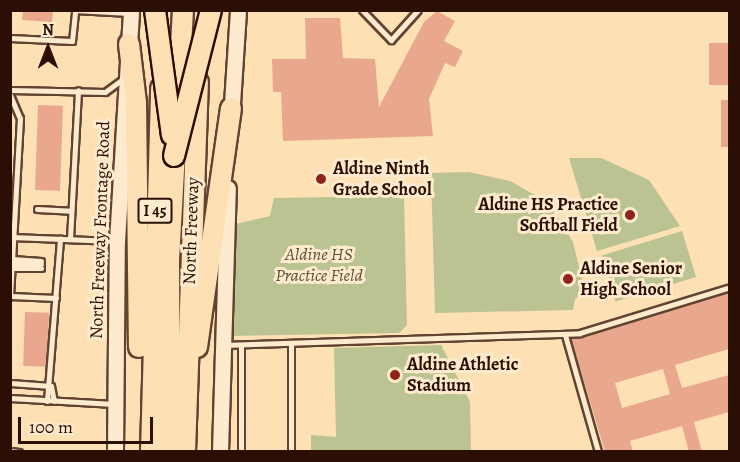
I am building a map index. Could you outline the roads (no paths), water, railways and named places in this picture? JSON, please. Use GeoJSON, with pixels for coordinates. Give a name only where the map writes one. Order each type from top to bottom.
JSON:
{"type":"FeatureCollection","features":[{"type":"Feature","properties":{"kind":"highway"},"geometry":{"type":"LineString","coordinates":[[155,10],[174,156]]}},
{"type":"Feature","properties":{"kind":"highway","name":"North Freeway"},"geometry":{"type":"LineString","coordinates":[[151,452],[165,10]]}},
{"type":"Feature","properties":{"kind":"highway","name":"North Freeway"},"geometry":{"type":"LineString","coordinates":[[170,452],[169,260],[183,10]]}},
{"type":"Feature","properties":{"kind":"highway","name":"North Freeway"},"geometry":{"type":"LineString","coordinates":[[185,452],[184,390],[202,10]]}},
{"type":"Feature","properties":{"kind":"highway"},"geometry":{"type":"LineString","coordinates":[[174,156],[211,10]]}},
{"type":"Feature","properties":{"kind":"highway"},"geometry":{"type":"LineString","coordinates":[[129,44],[136,103],[139,374],[151,412]]}},
{"type":"Feature","properties":{"kind":"highway"},"geometry":{"type":"LineString","coordinates":[[184,390],[196,354],[231,108]]}},
{"type":"Feature","properties":{"kind":"main road"},"geometry":{"type":"LineString","coordinates":[[220,452],[221,345],[231,108],[238,10]]}},
{"type":"Feature","properties":{"kind":"main road","name":"North Freeway Frontage Road"},"geometry":{"type":"LineString","coordinates":[[115,452],[117,241],[131,12]]}},
{"type":"Feature","properties":{"kind":"lane"},"geometry":{"type":"LineString","coordinates":[[362,10],[391,39],[418,10]]}},
{"type":"Feature","properties":{"kind":"lane"},"geometry":{"type":"LineString","coordinates":[[10,38],[72,41],[75,11],[131,12]]}},
{"type":"Feature","properties":{"kind":"lane"},"geometry":{"type":"LineString","coordinates":[[10,90],[108,91],[126,76]]}},
{"type":"Feature","properties":{"kind":"lane"},"geometry":{"type":"LineString","coordinates":[[70,239],[78,90]]}},
{"type":"Feature","properties":{"kind":"lane"},"geometry":{"type":"LineString","coordinates":[[10,95],[20,118],[10,297],[56,298]]}},
{"type":"Feature","properties":{"kind":"lane"},"geometry":{"type":"LineString","coordinates":[[10,117],[20,118]]}},
{"type":"Feature","properties":{"kind":"lane"},"geometry":{"type":"LineString","coordinates":[[37,209],[71,211]]}},
{"type":"Feature","properties":{"kind":"lane"},"geometry":{"type":"LineString","coordinates":[[12,237],[117,241]]}},
{"type":"Feature","properties":{"kind":"lane"},"geometry":{"type":"LineString","coordinates":[[47,400],[51,386],[60,239]]}},
{"type":"Feature","properties":{"kind":"lane"},"geometry":{"type":"LineString","coordinates":[[12,265],[41,266],[12,265]]}},
{"type":"Feature","properties":{"kind":"lane"},"geometry":{"type":"LineString","coordinates":[[58,267],[49,267],[58,267]]}},
{"type":"Feature","properties":{"kind":"lane"},"geometry":{"type":"LineString","coordinates":[[221,345],[565,334],[729,287]]}},
{"type":"Feature","properties":{"kind":"lane"},"geometry":{"type":"LineString","coordinates":[[565,334],[598,452]]}},
{"type":"Feature","properties":{"kind":"lane"},"geometry":{"type":"LineString","coordinates":[[291,343],[291,452]]}},
{"type":"Feature","properties":{"kind":"lane"},"geometry":{"type":"LineString","coordinates":[[241,452],[242,345]]}},
{"type":"Feature","properties":{"kind":"lane"},"geometry":{"type":"LineString","coordinates":[[10,383],[51,386]]}},
{"type":"Feature","properties":{"kind":"lane"},"geometry":{"type":"LineString","coordinates":[[51,386],[54,401]]}},
{"type":"Feature","properties":{"kind":"lane"},"geometry":{"type":"LineString","coordinates":[[10,398],[114,404]]}},
{"type":"Feature","properties":{"kind":"lane"},"geometry":{"type":"LineString","coordinates":[[10,451],[19,452]]}},
{"type":"Feature","properties":{"kind":"place","name":"Aldine Ninth Grade School"},"geometry":{"type":"Point","coordinates":[321,179]}},
{"type":"Feature","properties":{"kind":"place","name":"Aldine HS Practice Softball Field"},"geometry":{"type":"Point","coordinates":[630,215]}},
{"type":"Feature","properties":{"kind":"place","name":"Aldine Senior High School"},"geometry":{"type":"Point","coordinates":[568,279]}},
{"type":"Feature","properties":{"kind":"place","name":"Aldine Athletic Stadium"},"geometry":{"type":"Point","coordinates":[395,375]}},
{"type":"Feature","properties":{"kind":"park label","name":"Aldine HS Practice Field"},"geometry":{"type":"Point","coordinates":[319,265]}}]}
